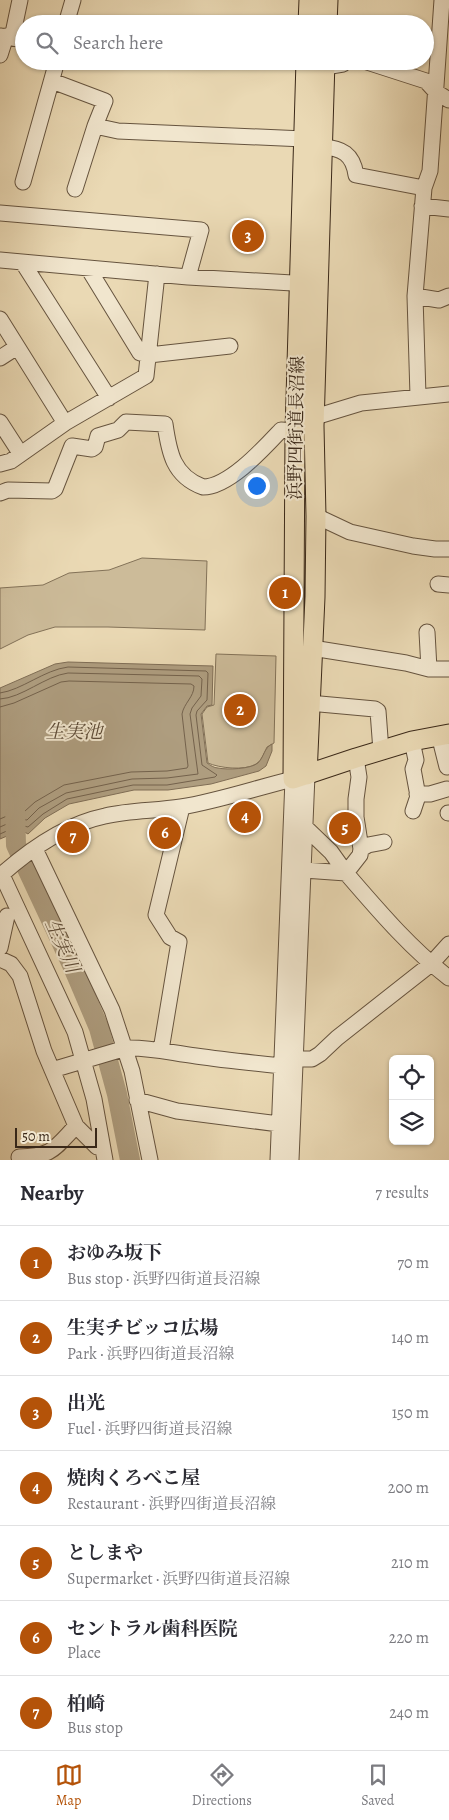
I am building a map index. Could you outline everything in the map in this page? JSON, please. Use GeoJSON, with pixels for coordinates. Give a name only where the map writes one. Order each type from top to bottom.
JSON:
{"type":"FeatureCollection","features":[{"type":"Feature","properties":{"kind":"main road"},"geometry":{"type":"LineString","coordinates":[[308,15],[309,0]]}},
{"type":"Feature","properties":{"kind":"main road"},"geometry":{"type":"LineString","coordinates":[[327,15],[328,0]]}},
{"type":"Feature","properties":{"kind":"main road","name":"浜野四街道長沼線"},"geometry":{"type":"LineString","coordinates":[[300,777],[309,703],[315,597],[316,516],[315,417],[304,140],[306,70]]}},
{"type":"Feature","properties":{"kind":"main road","name":"浜野四街道長沼線"},"geometry":{"type":"LineString","coordinates":[[300,777],[295,431],[322,147],[325,70]]}},
{"type":"Feature","properties":{"kind":"main road"},"geometry":{"type":"LineString","coordinates":[[300,777],[356,758],[444,735]]}},
{"type":"Feature","properties":{"kind":"street"},"geometry":{"type":"LineString","coordinates":[[16,15],[20,0]]}},
{"type":"Feature","properties":{"kind":"street"},"geometry":{"type":"LineString","coordinates":[[69,15],[73,0]]}},
{"type":"Feature","properties":{"kind":"street"},"geometry":{"type":"LineString","coordinates":[[418,396],[415,296],[424,188],[430,170],[442,0]]}},
{"type":"Feature","properties":{"kind":"street"},"geometry":{"type":"LineString","coordinates":[[0,55],[11,38],[15,21]]}},
{"type":"Feature","properties":{"kind":"street"},"geometry":{"type":"LineString","coordinates":[[23,182],[54,70]]}},
{"type":"Feature","properties":{"kind":"street"},"geometry":{"type":"LineString","coordinates":[[392,70],[426,81],[436,92],[449,100]]}},
{"type":"Feature","properties":{"kind":"street"},"geometry":{"type":"LineString","coordinates":[[52,81],[106,101],[95,126],[75,189]]}},
{"type":"Feature","properties":{"kind":"street"},"geometry":{"type":"LineString","coordinates":[[95,126],[118,131],[304,140]]}},
{"type":"Feature","properties":{"kind":"street"},"geometry":{"type":"LineString","coordinates":[[322,147],[336,148],[345,152],[354,163],[356,175],[424,188]]}},
{"type":"Feature","properties":{"kind":"street"},"geometry":{"type":"LineString","coordinates":[[422,206],[449,209]]}},
{"type":"Feature","properties":{"kind":"street"},"geometry":{"type":"LineString","coordinates":[[0,213],[201,230],[188,277]]}},
{"type":"Feature","properties":{"kind":"street"},"geometry":{"type":"LineString","coordinates":[[0,260],[188,277],[309,284]]}},
{"type":"Feature","properties":{"kind":"street"},"geometry":{"type":"LineString","coordinates":[[23,263],[109,398]]}},
{"type":"Feature","properties":{"kind":"street"},"geometry":{"type":"LineString","coordinates":[[88,268],[140,353],[149,355],[230,346]]}},
{"type":"Feature","properties":{"kind":"street"},"geometry":{"type":"LineString","coordinates":[[0,464],[11,461],[20,453],[62,426],[146,376],[157,274]]}},
{"type":"Feature","properties":{"kind":"street"},"geometry":{"type":"LineString","coordinates":[[415,296],[439,300],[449,296]]}},
{"type":"Feature","properties":{"kind":"street"},"geometry":{"type":"LineString","coordinates":[[0,319],[72,446],[55,489],[52,491],[8,490],[0,493]]}},
{"type":"Feature","properties":{"kind":"street"},"geometry":{"type":"LineString","coordinates":[[0,358],[17,347]]}},
{"type":"Feature","properties":{"kind":"street"},"geometry":{"type":"LineString","coordinates":[[315,417],[361,403],[449,394]]}},
{"type":"Feature","properties":{"kind":"street"},"geometry":{"type":"LineString","coordinates":[[0,422],[20,453]]}},
{"type":"Feature","properties":{"kind":"street"},"geometry":{"type":"LineString","coordinates":[[72,446],[92,449],[95,447],[98,436],[118,430],[126,422],[164,424],[169,453],[180,470],[195,484],[208,487],[217,484],[244,467],[281,430],[295,431]]}},
{"type":"Feature","properties":{"kind":"street"},"geometry":{"type":"LineString","coordinates":[[316,516],[350,532],[435,550],[449,549]]}},
{"type":"Feature","properties":{"kind":"street"},"geometry":{"type":"LineString","coordinates":[[427,632],[429,669]]}},
{"type":"Feature","properties":{"kind":"street"},"geometry":{"type":"LineString","coordinates":[[312,648],[406,663],[429,669],[449,669]]}},
{"type":"Feature","properties":{"kind":"street"},"geometry":{"type":"LineString","coordinates":[[309,703],[375,708],[378,711],[381,751]]}},
{"type":"Feature","properties":{"kind":"street"},"geometry":{"type":"LineString","coordinates":[[444,735],[448,767]]}},
{"type":"Feature","properties":{"kind":"street"},"geometry":{"type":"LineString","coordinates":[[412,742],[416,760],[413,769],[417,794],[414,811]]}},
{"type":"Feature","properties":{"kind":"street"},"geometry":{"type":"LineString","coordinates":[[346,873],[360,855],[361,849],[356,817],[359,777],[356,758]]}},
{"type":"Feature","properties":{"kind":"street"},"geometry":{"type":"LineString","coordinates":[[104,1154],[94,1099],[75,1032],[1,876],[35,849],[67,830],[104,816],[182,807],[300,777]]}},
{"type":"Feature","properties":{"kind":"street"},"geometry":{"type":"LineString","coordinates":[[278,1160],[279,1124],[288,1062],[304,870],[306,828],[300,777]]}},
{"type":"Feature","properties":{"kind":"street"},"geometry":{"type":"LineString","coordinates":[[291,1160],[288,1062],[300,777]]}},
{"type":"Feature","properties":{"kind":"street"},"geometry":{"type":"LineString","coordinates":[[417,794],[430,794],[447,789]]}},
{"type":"Feature","properties":{"kind":"street"},"geometry":{"type":"LineString","coordinates":[[161,1050],[179,942],[170,937],[156,915],[182,807]]}},
{"type":"Feature","properties":{"kind":"street"},"geometry":{"type":"LineString","coordinates":[[306,828],[331,852],[346,873],[388,921],[431,964],[449,978]]}},
{"type":"Feature","properties":{"kind":"street"},"geometry":{"type":"LineString","coordinates":[[361,849],[368,845],[384,842]]}},
{"type":"Feature","properties":{"kind":"street"},"geometry":{"type":"LineString","coordinates":[[35,849],[112,1010],[126,1048],[150,1160]]}},
{"type":"Feature","properties":{"kind":"street"},"geometry":{"type":"LineString","coordinates":[[304,870],[346,873]]}},
{"type":"Feature","properties":{"kind":"street"},"geometry":{"type":"LineString","coordinates":[[0,948],[7,916]]}},
{"type":"Feature","properties":{"kind":"street"},"geometry":{"type":"LineString","coordinates":[[52,1070],[126,1048],[161,1050],[194,1056],[288,1062],[312,1059],[431,964],[449,944]]}},
{"type":"Feature","properties":{"kind":"street"},"geometry":{"type":"LineString","coordinates":[[0,959],[11,964],[20,976],[52,1070],[76,1126],[104,1154]]}},
{"type":"Feature","properties":{"kind":"street"},"geometry":{"type":"LineString","coordinates":[[137,1100],[177,1111],[279,1124]]}},
{"type":"Feature","properties":{"kind":"street"},"geometry":{"type":"LineString","coordinates":[[19,1157],[38,1156],[48,1153],[76,1126]]}},
{"type":"Feature","properties":{"kind":"shaded area"},"geometry":{"type":"Polygon","coordinates":[[[142,558],[207,561],[205,630],[55,627],[28,635],[0,649],[0,588],[43,585],[69,573],[109,570],[142,558]]]}},
{"type":"Feature","properties":{"kind":"shaded area"},"geometry":{"type":"Polygon","coordinates":[[[216,654],[276,656],[274,743],[267,747],[263,756],[256,764],[245,768],[232,768],[208,763],[202,714],[207,707],[214,705],[216,654]]]}},
{"type":"Feature","properties":{"kind":"water","name":"生実池"},"geometry":{"type":"Polygon","coordinates":[[[68,662],[213,666],[212,705],[207,706],[201,714],[207,763],[215,768],[222,769],[250,767],[258,763],[267,748],[272,744],[272,751],[266,766],[259,771],[211,784],[168,790],[134,790],[69,804],[45,818],[28,834],[21,830],[0,839],[0,688],[55,664],[68,662]]]}},
{"type":"Feature","properties":{"kind":"waterway","name":"生実川"},"geometry":{"type":"LineString","coordinates":[[15,806],[16,845],[73,967],[99,1028],[117,1094],[130,1160]]}},
{"type":"Feature","properties":{"kind":"place","name":"出光"},"geometry":{"type":"Point","coordinates":[248,236]}},
{"type":"Feature","properties":{"kind":"place","name":"おゆみ坂下"},"geometry":{"type":"Point","coordinates":[285,593]}},
{"type":"Feature","properties":{"kind":"place","name":"生実チビッコ広場"},"geometry":{"type":"Point","coordinates":[240,710]}},
{"type":"Feature","properties":{"kind":"place","name":"焼肉くろべこ屋"},"geometry":{"type":"Point","coordinates":[245,817]}},
{"type":"Feature","properties":{"kind":"place","name":"としまや"},"geometry":{"type":"Point","coordinates":[345,828]}},
{"type":"Feature","properties":{"kind":"place","name":"セントラル歯科医院"},"geometry":{"type":"Point","coordinates":[165,833]}},
{"type":"Feature","properties":{"kind":"place","name":"柏崎"},"geometry":{"type":"Point","coordinates":[73,837]}}]}
